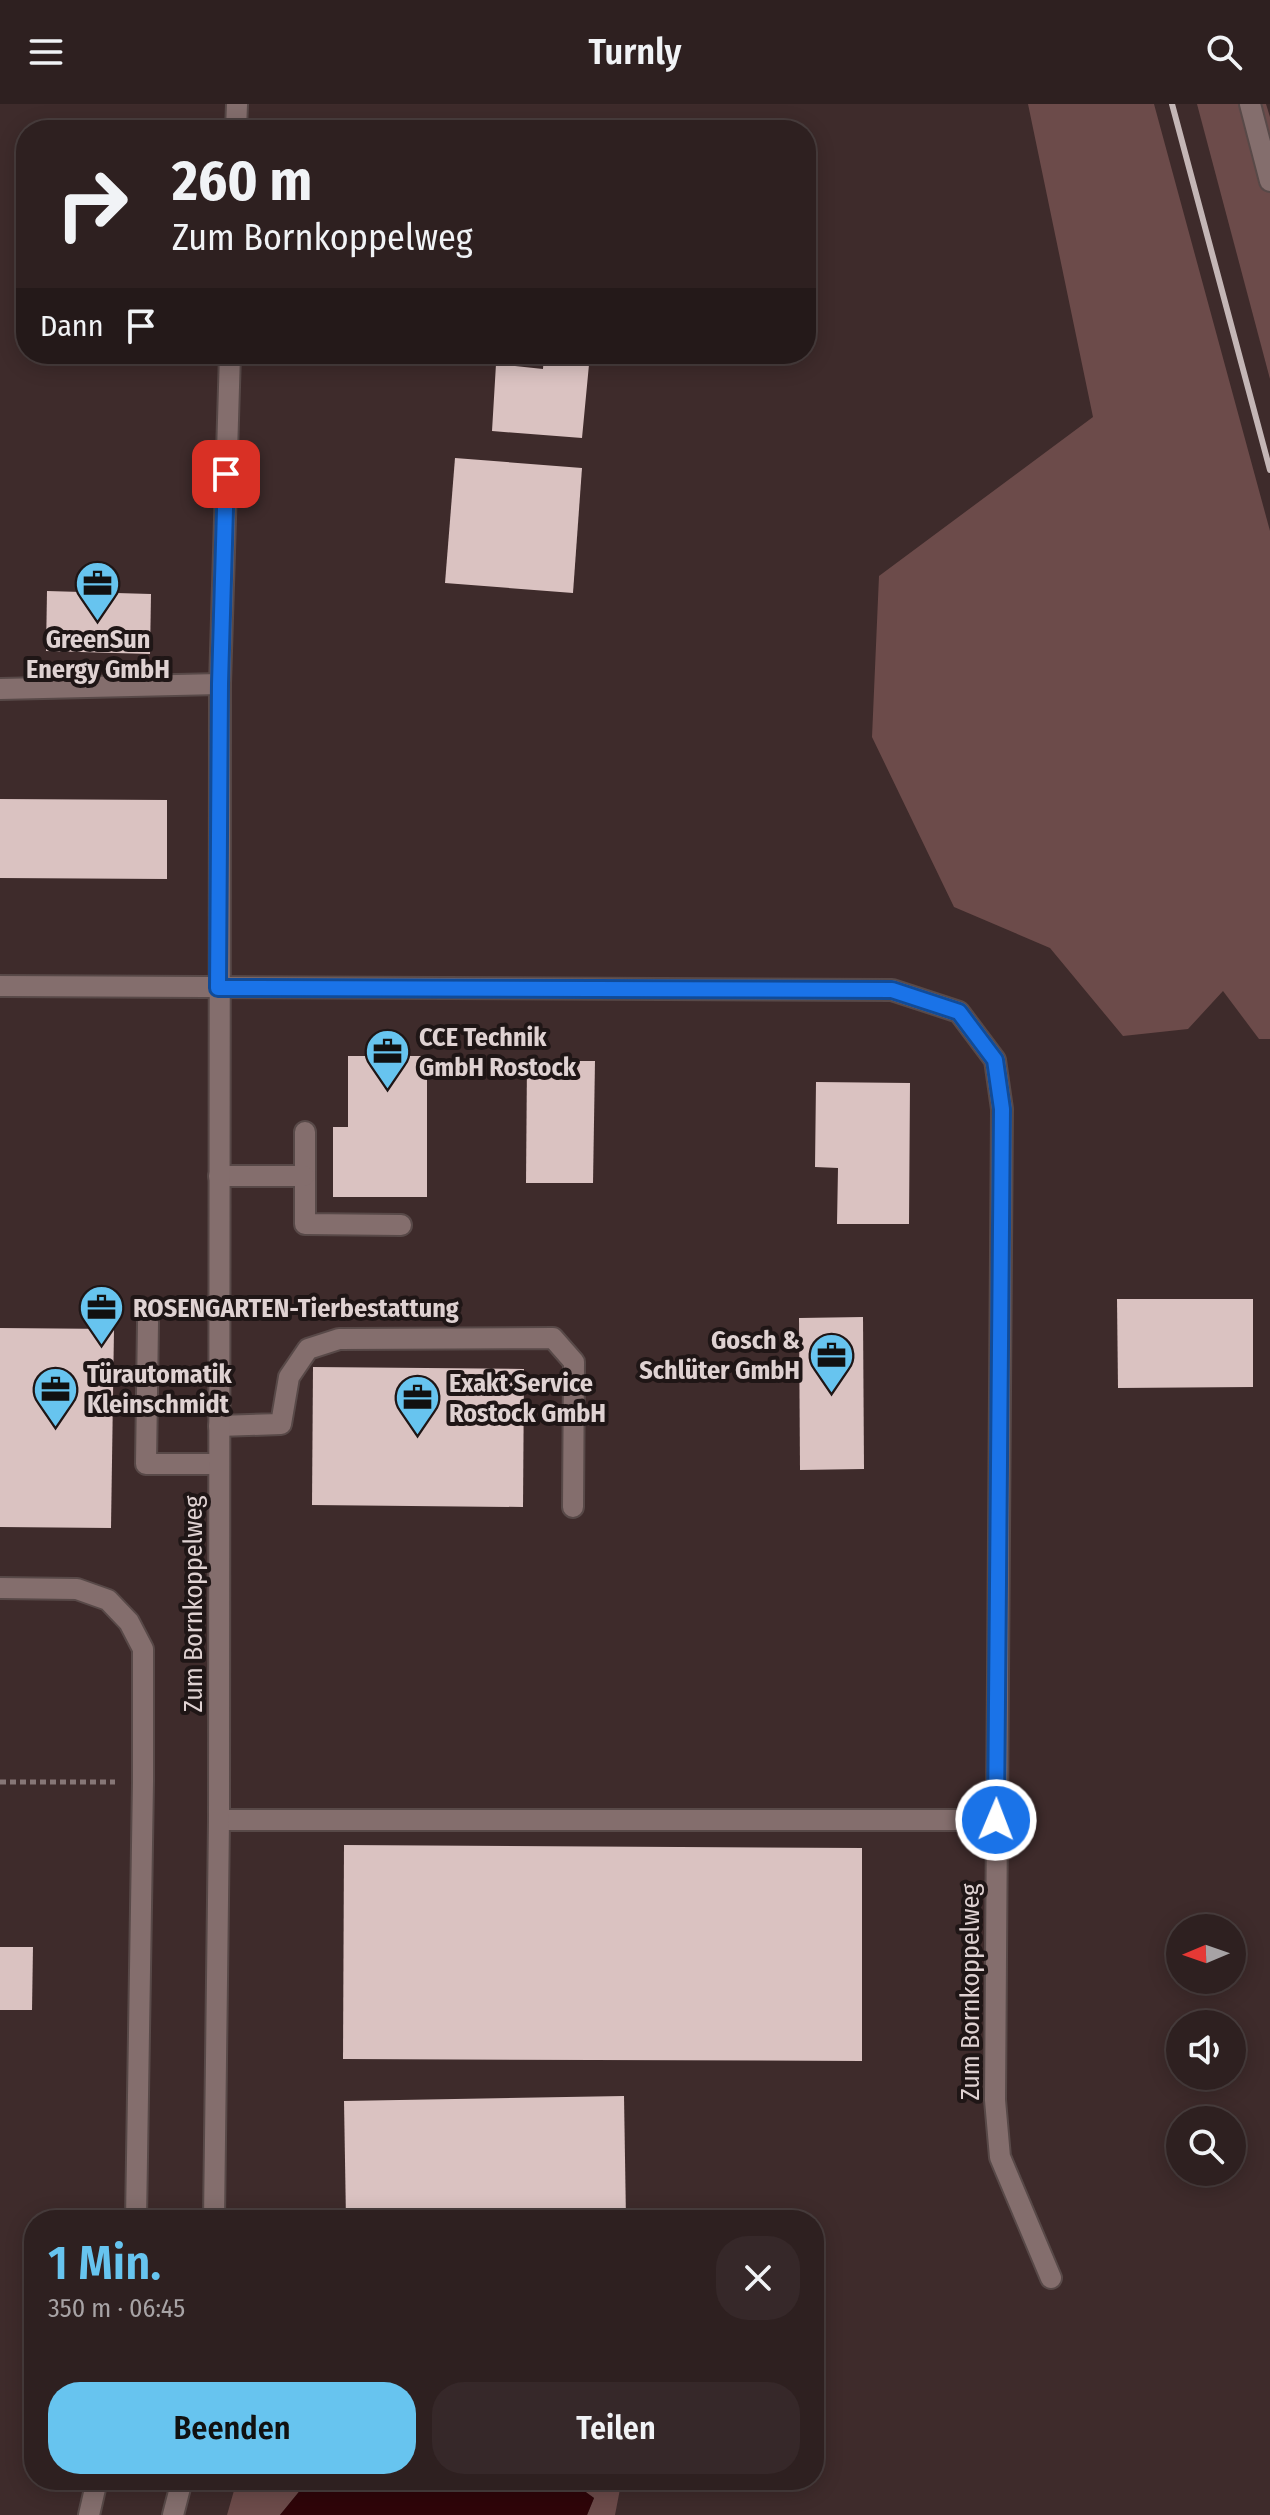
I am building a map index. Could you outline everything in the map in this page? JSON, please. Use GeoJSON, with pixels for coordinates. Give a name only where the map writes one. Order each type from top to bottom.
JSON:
{"type":"FeatureCollection","features":[{"type":"Feature","properties":{"kind":"street"},"geometry":{"type":"LineString","coordinates":[[1250,104],[1270,181]]}},
{"type":"Feature","properties":{"kind":"street","name":"Zum Bornkoppelweg"},"geometry":{"type":"LineString","coordinates":[[214,2210],[219,1820],[220,684],[230,364]]}},
{"type":"Feature","properties":{"kind":"street"},"geometry":{"type":"LineString","coordinates":[[0,689],[220,684]]}},
{"type":"Feature","properties":{"kind":"street","name":"Zum Bornkoppelweg"},"geometry":{"type":"LineString","coordinates":[[0,986],[892,990],[959,1012],[995,1060],[1002,1109],[995,2100],[1000,2157],[1051,2278]]}},
{"type":"Feature","properties":{"kind":"street"},"geometry":{"type":"LineString","coordinates":[[305,1132],[305,1224],[401,1225]]}},
{"type":"Feature","properties":{"kind":"street"},"geometry":{"type":"LineString","coordinates":[[219,1176],[304,1176]]}},
{"type":"Feature","properties":{"kind":"street"},"geometry":{"type":"LineString","coordinates":[[148,1322],[146,1464],[219,1464]]}},
{"type":"Feature","properties":{"kind":"street"},"geometry":{"type":"LineString","coordinates":[[219,1426],[281,1424],[289,1377],[308,1349],[339,1339],[553,1338],[574,1362],[573,1507]]}},
{"type":"Feature","properties":{"kind":"street"},"geometry":{"type":"LineString","coordinates":[[0,1588],[77,1589],[108,1600],[129,1622],[143,1649],[136,2210]]}},
{"type":"Feature","properties":{"kind":"street"},"geometry":{"type":"LineString","coordinates":[[219,1820],[996,1820]]}},
{"type":"Feature","properties":{"kind":"street"},"geometry":{"type":"LineString","coordinates":[[89,2515],[95,2490]]}},
{"type":"Feature","properties":{"kind":"street"},"geometry":{"type":"LineString","coordinates":[[173,2515],[179,2490]]}},
{"type":"Feature","properties":{"kind":"path"},"geometry":{"type":"LineString","coordinates":[[0,1782],[143,1782]]}},
{"type":"Feature","properties":{"kind":"shaded area"},"geometry":{"type":"Polygon","coordinates":[[[1028,104],[1154,104],[1270,531],[1270,1039],[1259,1039],[1223,991],[1188,1029],[1123,1036],[1050,948],[954,907],[872,737],[879,576],[1093,417],[1028,104]]]}},
{"type":"Feature","properties":{"kind":"shaded area"},"geometry":{"type":"Polygon","coordinates":[[[1197,104],[1266,104],[1270,117],[1270,379],[1197,104]]]}},
{"type":"Feature","properties":{"kind":"shaded area"},"geometry":{"type":"Polygon","coordinates":[[[234,2490],[300,2490],[280,2515],[227,2515],[234,2490]]]}},
{"type":"Feature","properties":{"kind":"shaded area"},"geometry":{"type":"Polygon","coordinates":[[[300,2490],[583,2490],[594,2498],[587,2515],[280,2515],[300,2490]]]}},
{"type":"Feature","properties":{"kind":"shaded area"},"geometry":{"type":"Polygon","coordinates":[[[583,2490],[620,2490],[615,2515],[587,2515],[594,2498],[583,2490]]]}},
{"type":"Feature","properties":{"kind":"building"},"geometry":{"type":"Polygon","coordinates":[[[496,364],[543,369],[543,364],[589,364],[582,438],[492,431],[496,364]]]}},
{"type":"Feature","properties":{"kind":"building"},"geometry":{"type":"Polygon","coordinates":[[[455,458],[582,468],[573,593],[445,583],[455,458]]]}},
{"type":"Feature","properties":{"kind":"building","name":"GreenSun Energy GmbH"},"geometry":{"type":"Polygon","coordinates":[[[47,591],[151,594],[150,654],[46,651],[47,591]]]}},
{"type":"Feature","properties":{"kind":"building"},"geometry":{"type":"Polygon","coordinates":[[[0,799],[167,800],[167,879],[0,878],[0,799]]]}},
{"type":"Feature","properties":{"kind":"building","name":"CCE Technik GmbH Rostock"},"geometry":{"type":"Polygon","coordinates":[[[348,1056],[427,1056],[427,1197],[333,1197],[333,1127],[348,1127],[348,1056]]]}},
{"type":"Feature","properties":{"kind":"building"},"geometry":{"type":"Polygon","coordinates":[[[527,1061],[595,1061],[593,1183],[526,1183],[527,1061]]]}},
{"type":"Feature","properties":{"kind":"building"},"geometry":{"type":"Polygon","coordinates":[[[816,1082],[910,1083],[909,1224],[837,1224],[838,1168],[815,1167],[816,1082]]]}},
{"type":"Feature","properties":{"kind":"building"},"geometry":{"type":"Polygon","coordinates":[[[1117,1299],[1253,1299],[1253,1387],[1118,1388],[1117,1299]]]}},
{"type":"Feature","properties":{"kind":"building","name":"Gosch & Schlüter GmbH"},"geometry":{"type":"Polygon","coordinates":[[[863,1317],[864,1469],[800,1470],[799,1318],[863,1317]]]}},
{"type":"Feature","properties":{"kind":"building","name":"Türautomatik Kleinschmidt"},"geometry":{"type":"Polygon","coordinates":[[[0,1328],[114,1329],[111,1528],[0,1527],[0,1328]]]}},
{"type":"Feature","properties":{"kind":"building","name":"Exakt Service Rostock GmbH"},"geometry":{"type":"Polygon","coordinates":[[[313,1367],[524,1369],[523,1507],[312,1505],[313,1367]]]}},
{"type":"Feature","properties":{"kind":"building"},"geometry":{"type":"Polygon","coordinates":[[[344,1845],[862,1848],[862,2061],[343,2059],[344,1845]]]}},
{"type":"Feature","properties":{"kind":"building"},"geometry":{"type":"Polygon","coordinates":[[[0,1947],[33,1947],[32,2010],[0,2010],[0,1947]]]}},
{"type":"Feature","properties":{"kind":"building"},"geometry":{"type":"Polygon","coordinates":[[[624,2096],[626,2210],[346,2210],[344,2101],[624,2096]]]}},
{"type":"Feature","properties":{"kind":"railway"},"geometry":{"type":"LineString","coordinates":[[1172,104],[1270,470]]}},
{"type":"Feature","properties":{"kind":"place","name":"GreenSun Energy GmbH"},"geometry":{"type":"Point","coordinates":[98,623]}},
{"type":"Feature","properties":{"kind":"place","name":"CCE Technik GmbH Rostock"},"geometry":{"type":"Point","coordinates":[388,1091]}},
{"type":"Feature","properties":{"kind":"place","name":"ROSENGARTEN-Tierbestattung"},"geometry":{"type":"Point","coordinates":[102,1347]}},
{"type":"Feature","properties":{"kind":"place","name":"Gosch & Schlüter GmbH"},"geometry":{"type":"Point","coordinates":[831,1394]}},
{"type":"Feature","properties":{"kind":"place","name":"Türautomatik Kleinschmidt"},"geometry":{"type":"Point","coordinates":[56,1428]}},
{"type":"Feature","properties":{"kind":"place","name":"Exakt Service Rostock GmbH"},"geometry":{"type":"Point","coordinates":[418,1437]}},
{"type":"Feature","properties":{"kind":"route"},"geometry":{"type":"LineString","coordinates":[[226,474],[220,684],[218,988],[892,990],[959,1012],[995,1060],[1002,1109],[996,1820]]}}]}
